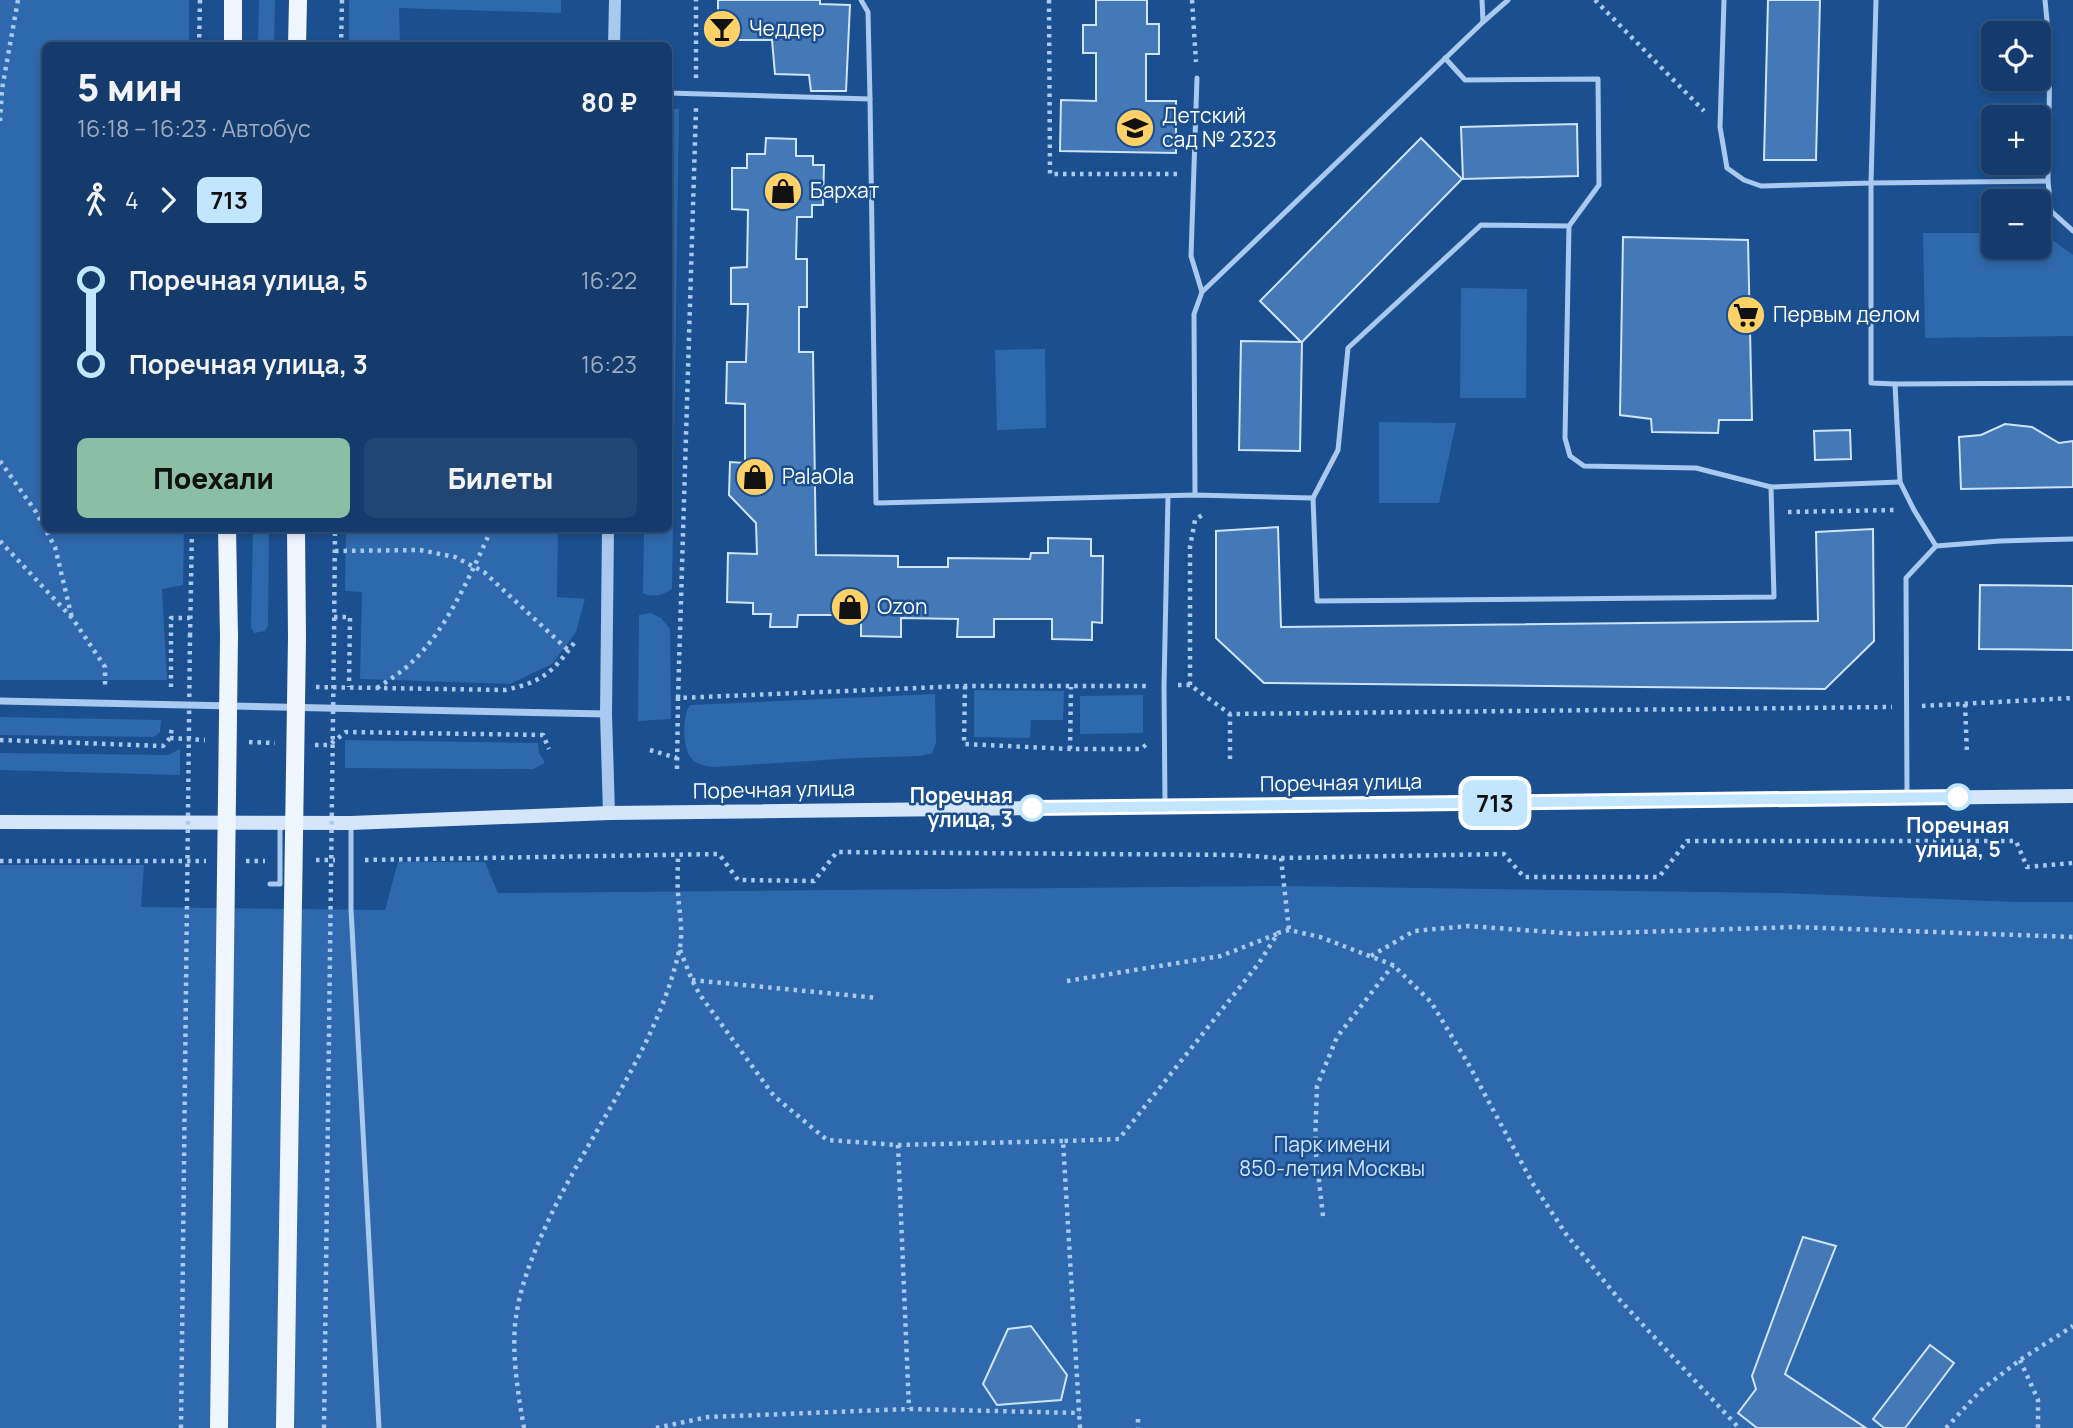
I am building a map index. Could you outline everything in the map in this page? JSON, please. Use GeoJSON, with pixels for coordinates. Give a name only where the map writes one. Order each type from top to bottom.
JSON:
{"type":"FeatureCollection","features":[{"type":"Feature","properties":{"kind":"main road"},"geometry":{"type":"LineString","coordinates":[[233,0],[233,42]]}},
{"type":"Feature","properties":{"kind":"main road"},"geometry":{"type":"LineString","coordinates":[[297,42],[298,0]]}},
{"type":"Feature","properties":{"kind":"main road"},"geometry":{"type":"LineString","coordinates":[[219,1428],[229,637],[227,532]]}},
{"type":"Feature","properties":{"kind":"main road"},"geometry":{"type":"LineString","coordinates":[[285,1428],[296,532]]}},
{"type":"Feature","properties":{"kind":"main road","name":"Поречная улица"},"geometry":{"type":"LineString","coordinates":[[0,822],[351,823],[609,813],[2073,796]]}},
{"type":"Feature","properties":{"kind":"street"},"geometry":{"type":"LineString","coordinates":[[614,42],[615,0]]}},
{"type":"Feature","properties":{"kind":"street"},"geometry":{"type":"LineString","coordinates":[[608,532],[606,714],[609,813]]}},
{"type":"Feature","properties":{"kind":"street"},"geometry":{"type":"LineString","coordinates":[[0,701],[606,714]]}},
{"type":"Feature","properties":{"kind":"lane"},"geometry":{"type":"LineString","coordinates":[[861,0],[868,12],[876,503],[1195,495],[1313,498]]}},
{"type":"Feature","properties":{"kind":"lane"},"geometry":{"type":"LineString","coordinates":[[1482,0],[1483,22]]}},
{"type":"Feature","properties":{"kind":"lane"},"geometry":{"type":"LineString","coordinates":[[1195,495],[1194,314],[1202,292],[1508,0]]}},
{"type":"Feature","properties":{"kind":"lane"},"geometry":{"type":"LineString","coordinates":[[1724,0],[1720,127],[1727,169],[1744,180],[1761,186],[2048,181]]}},
{"type":"Feature","properties":{"kind":"lane"},"geometry":{"type":"LineString","coordinates":[[1877,0],[1871,183],[1871,383],[2073,383]]}},
{"type":"Feature","properties":{"kind":"lane"},"geometry":{"type":"LineString","coordinates":[[2045,0],[2050,52],[2048,181],[2051,211],[2073,231]]}},
{"type":"Feature","properties":{"kind":"lane"},"geometry":{"type":"LineString","coordinates":[[1445,58],[1465,79],[1598,79],[1600,185],[1569,226],[1565,438],[1570,456],[1584,466],[1696,468],[1771,487],[1900,482]]}},
{"type":"Feature","properties":{"kind":"lane"},"geometry":{"type":"LineString","coordinates":[[1197,78],[1191,256],[1202,292]]}},
{"type":"Feature","properties":{"kind":"lane"},"geometry":{"type":"LineString","coordinates":[[672,93],[870,99]]}},
{"type":"Feature","properties":{"kind":"lane"},"geometry":{"type":"LineString","coordinates":[[1569,226],[1481,225],[1348,348],[1338,450],[1313,498],[1317,601],[1774,597],[1771,487]]}},
{"type":"Feature","properties":{"kind":"lane"},"geometry":{"type":"LineString","coordinates":[[1895,384],[1900,482],[1936,546]]}},
{"type":"Feature","properties":{"kind":"lane"},"geometry":{"type":"LineString","coordinates":[[1165,807],[1164,686],[1168,496]]}},
{"type":"Feature","properties":{"kind":"lane"},"geometry":{"type":"LineString","coordinates":[[1907,798],[1906,578],[1936,546],[2073,539]]}},
{"type":"Feature","properties":{"kind":"lane"},"geometry":{"type":"LineString","coordinates":[[270,884],[280,884],[280,823]]}},
{"type":"Feature","properties":{"kind":"lane"},"geometry":{"type":"LineString","coordinates":[[351,823],[351,909],[379,1428]]}},
{"type":"Feature","properties":{"kind":"path"},"geometry":{"type":"LineString","coordinates":[[0,121],[2,89],[19,0]]}},
{"type":"Feature","properties":{"kind":"path"},"geometry":{"type":"LineString","coordinates":[[199,42],[200,0]]}},
{"type":"Feature","properties":{"kind":"path"},"geometry":{"type":"LineString","coordinates":[[341,42],[342,0]]}},
{"type":"Feature","properties":{"kind":"path"},"geometry":{"type":"LineString","coordinates":[[677,769],[696,93],[696,0]]}},
{"type":"Feature","properties":{"kind":"path"},"geometry":{"type":"LineString","coordinates":[[1049,0],[1050,174],[1194,174]]}},
{"type":"Feature","properties":{"kind":"path"},"geometry":{"type":"LineString","coordinates":[[1192,0],[1197,78]]}},
{"type":"Feature","properties":{"kind":"path"},"geometry":{"type":"LineString","coordinates":[[1595,0],[1720,127]]}},
{"type":"Feature","properties":{"kind":"path"},"geometry":{"type":"LineString","coordinates":[[0,461],[42,523]]}},
{"type":"Feature","properties":{"kind":"path"},"geometry":{"type":"LineString","coordinates":[[1788,525],[1788,512],[1914,510]]}},
{"type":"Feature","properties":{"kind":"path"},"geometry":{"type":"LineString","coordinates":[[1190,685],[1190,547],[1195,520],[1207,512]]}},
{"type":"Feature","properties":{"kind":"path"},"geometry":{"type":"LineString","coordinates":[[47,532],[55,547],[73,619]]}},
{"type":"Feature","properties":{"kind":"path"},"geometry":{"type":"LineString","coordinates":[[181,1428],[192,532]]}},
{"type":"Feature","properties":{"kind":"path"},"geometry":{"type":"LineString","coordinates":[[324,1428],[335,532]]}},
{"type":"Feature","properties":{"kind":"path"},"geometry":{"type":"LineString","coordinates":[[377,688],[412,663],[439,631],[490,532]]}},
{"type":"Feature","properties":{"kind":"path"},"geometry":{"type":"LineString","coordinates":[[0,541],[73,619],[105,667],[105,687]]}},
{"type":"Feature","properties":{"kind":"path"},"geometry":{"type":"LineString","coordinates":[[335,551],[420,550],[455,557],[484,572],[569,650]]}},
{"type":"Feature","properties":{"kind":"path"},"geometry":{"type":"LineString","coordinates":[[334,617],[349,617],[349,687]]}},
{"type":"Feature","properties":{"kind":"path"},"geometry":{"type":"LineString","coordinates":[[190,618],[171,618],[171,688],[198,688]]}},
{"type":"Feature","properties":{"kind":"path"},"geometry":{"type":"LineString","coordinates":[[307,687],[505,690],[529,685],[541,678],[556,667],[574,643]]}},
{"type":"Feature","properties":{"kind":"path"},"geometry":{"type":"LineString","coordinates":[[1164,686],[1190,685],[1230,714],[1906,706],[2073,698]]}},
{"type":"Feature","properties":{"kind":"path"},"geometry":{"type":"LineString","coordinates":[[678,698],[965,686],[1150,686],[1150,697]]}},
{"type":"Feature","properties":{"kind":"path"},"geometry":{"type":"LineString","coordinates":[[965,686],[964,744],[1141,749],[1149,743],[1149,732]]}},
{"type":"Feature","properties":{"kind":"path"},"geometry":{"type":"LineString","coordinates":[[1070,748],[1071,687]]}},
{"type":"Feature","properties":{"kind":"path"},"geometry":{"type":"LineString","coordinates":[[1965,704],[1967,754]]}},
{"type":"Feature","properties":{"kind":"path"},"geometry":{"type":"LineString","coordinates":[[1230,714],[1230,759]]}},
{"type":"Feature","properties":{"kind":"path"},"geometry":{"type":"LineString","coordinates":[[0,740],[163,746],[170,738],[172,728]]}},
{"type":"Feature","properties":{"kind":"path"},"geometry":{"type":"LineString","coordinates":[[303,744],[329,745],[346,732],[530,734],[542,735],[549,749]]}},
{"type":"Feature","properties":{"kind":"path"},"geometry":{"type":"LineString","coordinates":[[170,738],[210,740]]}},
{"type":"Feature","properties":{"kind":"path"},"geometry":{"type":"LineString","coordinates":[[236,741],[276,743]]}},
{"type":"Feature","properties":{"kind":"path"},"geometry":{"type":"LineString","coordinates":[[650,750],[677,758]]}},
{"type":"Feature","properties":{"kind":"path"},"geometry":{"type":"LineString","coordinates":[[524,1428],[516,1378],[516,1318],[531,1258],[569,1178],[641,1051],[663,1003],[680,949],[678,856],[719,854],[738,880],[814,881],[838,852],[1235,855],[1281,858],[1504,854],[1524,877],[1659,877],[1687,841],[2016,841],[2027,867],[2073,863]]}},
{"type":"Feature","properties":{"kind":"path"},"geometry":{"type":"LineString","coordinates":[[1281,858],[1289,930]]}},
{"type":"Feature","properties":{"kind":"path"},"geometry":{"type":"LineString","coordinates":[[1370,956],[1414,931],[1469,926],[1577,934],[1795,927],[2073,937]]}},
{"type":"Feature","properties":{"kind":"path"},"geometry":{"type":"LineString","coordinates":[[1067,981],[1221,956],[1289,930],[1320,937],[1392,965],[1431,1002],[1469,1065],[1532,1184],[1566,1234],[1619,1298],[1739,1428]]}},
{"type":"Feature","properties":{"kind":"path"},"geometry":{"type":"LineString","coordinates":[[680,949],[692,980],[724,1029],[774,1096],[827,1140],[898,1145],[1063,1141],[1119,1139],[1259,963],[1278,933]]}},
{"type":"Feature","properties":{"kind":"path"},"geometry":{"type":"LineString","coordinates":[[1323,1216],[1315,1144],[1317,1086],[1337,1037],[1392,965]]}},
{"type":"Feature","properties":{"kind":"path"},"geometry":{"type":"LineString","coordinates":[[692,980],[878,998]]}},
{"type":"Feature","properties":{"kind":"path"},"geometry":{"type":"LineString","coordinates":[[1063,1141],[1080,1428]]}},
{"type":"Feature","properties":{"kind":"path"},"geometry":{"type":"LineString","coordinates":[[898,1145],[909,1409]]}},
{"type":"Feature","properties":{"kind":"path"},"geometry":{"type":"LineString","coordinates":[[1946,1428],[1981,1390],[2020,1360],[2073,1326]]}},
{"type":"Feature","properties":{"kind":"path"},"geometry":{"type":"LineString","coordinates":[[2020,1360],[2038,1400],[2038,1428]]}},
{"type":"Feature","properties":{"kind":"path"},"geometry":{"type":"LineString","coordinates":[[656,1428],[708,1417],[909,1409],[1080,1413]]}},
{"type":"Feature","properties":{"kind":"path"},"geometry":{"type":"LineString","coordinates":[[1138,1419],[1138,1428]]}},
{"type":"Feature","properties":{"kind":"green space"},"geometry":{"type":"Polygon","coordinates":[[[0,0],[189,0],[189,42],[42,42],[42,532],[184,532],[183,585],[162,589],[167,680],[0,680],[0,0]]]}},
{"type":"Feature","properties":{"kind":"green space"},"geometry":{"type":"Polygon","coordinates":[[[259,0],[275,0],[274,42],[258,42],[259,0]]]}},
{"type":"Feature","properties":{"kind":"green space"},"geometry":{"type":"Polygon","coordinates":[[[349,0],[561,0],[561,13],[399,8],[400,42],[349,42],[349,0]]]}},
{"type":"Feature","properties":{"kind":"green space"},"geometry":{"type":"Polygon","coordinates":[[[672,109],[679,109],[672,589],[654,596],[643,593],[644,532],[672,532],[672,109]]]}},
{"type":"Feature","properties":{"kind":"green space"},"geometry":{"type":"Polygon","coordinates":[[[1923,233],[1981,233],[1981,259],[2051,259],[2051,239],[2073,255],[2073,336],[1925,338],[1923,233]]]}},
{"type":"Feature","properties":{"kind":"green space"},"geometry":{"type":"Polygon","coordinates":[[[1461,288],[1527,289],[1526,398],[1460,398],[1461,288]]]}},
{"type":"Feature","properties":{"kind":"green space"},"geometry":{"type":"Polygon","coordinates":[[[1045,349],[1046,428],[997,430],[995,350],[1045,349]]]}},
{"type":"Feature","properties":{"kind":"green space"},"geometry":{"type":"Polygon","coordinates":[[[1379,422],[1456,423],[1439,503],[1379,503],[1379,422]]]}},
{"type":"Feature","properties":{"kind":"green space"},"geometry":{"type":"Polygon","coordinates":[[[253,532],[269,532],[268,625],[265,631],[254,633],[251,627],[253,532]]]}},
{"type":"Feature","properties":{"kind":"green space"},"geometry":{"type":"Polygon","coordinates":[[[346,532],[558,532],[557,597],[585,599],[576,632],[552,664],[510,684],[360,679],[362,592],[345,591],[346,532]]]}},
{"type":"Feature","properties":{"kind":"green space"},"geometry":{"type":"Polygon","coordinates":[[[651,613],[661,618],[670,629],[671,719],[638,721],[639,615],[651,613]]]}},
{"type":"Feature","properties":{"kind":"green space"},"geometry":{"type":"Polygon","coordinates":[[[974,690],[1064,691],[1063,720],[1031,720],[1030,738],[974,737],[974,690]]]}},
{"type":"Feature","properties":{"kind":"green space"},"geometry":{"type":"Polygon","coordinates":[[[935,694],[936,743],[932,753],[921,756],[713,767],[694,761],[686,748],[684,724],[690,705],[935,694]]]}},
{"type":"Feature","properties":{"kind":"green space"},"geometry":{"type":"Polygon","coordinates":[[[1143,695],[1143,733],[1080,734],[1080,696],[1143,695]]]}},
{"type":"Feature","properties":{"kind":"green space"},"geometry":{"type":"Polygon","coordinates":[[[0,717],[161,720],[160,732],[154,737],[0,735],[0,717]]]}},
{"type":"Feature","properties":{"kind":"green space"},"geometry":{"type":"Polygon","coordinates":[[[345,740],[538,743],[539,753],[545,763],[533,769],[345,768],[345,740]]]}},
{"type":"Feature","properties":{"kind":"green space"},"geometry":{"type":"Polygon","coordinates":[[[180,749],[180,775],[0,770],[0,753],[168,755],[180,749]]]}},
{"type":"Feature","properties":{"kind":"green space","name":"Парк имени 850-летия Москвы"},"geometry":{"type":"Polygon","coordinates":[[[398,862],[485,862],[498,893],[1284,886],[1780,893],[2073,902],[2073,1428],[0,1428],[0,865],[144,865],[141,907],[385,910],[398,862]]]}},
{"type":"Feature","properties":{"kind":"building"},"geometry":{"type":"Polygon","coordinates":[[[718,0],[820,0],[820,4],[850,5],[846,91],[811,91],[809,75],[775,74],[772,40],[718,40],[718,0]]]}},
{"type":"Feature","properties":{"kind":"building"},"geometry":{"type":"Polygon","coordinates":[[[1096,0],[1147,0],[1147,24],[1159,24],[1159,54],[1146,54],[1146,101],[1176,101],[1176,153],[1060,151],[1061,100],[1096,101],[1096,53],[1083,53],[1083,25],[1096,25],[1096,0]]]}},
{"type":"Feature","properties":{"kind":"building"},"geometry":{"type":"Polygon","coordinates":[[[1768,0],[1820,0],[1816,160],[1764,160],[1768,0]]]}},
{"type":"Feature","properties":{"kind":"building"},"geometry":{"type":"Polygon","coordinates":[[[1577,124],[1578,176],[1463,179],[1461,127],[1577,124]]]}},
{"type":"Feature","properties":{"kind":"building"},"geometry":{"type":"Polygon","coordinates":[[[766,138],[796,139],[796,156],[813,156],[813,165],[824,165],[823,205],[812,205],[812,217],[797,217],[796,259],[807,259],[807,307],[799,307],[799,352],[813,352],[816,555],[898,556],[898,567],[948,567],[948,558],[1030,559],[1031,553],[1048,553],[1048,538],[1091,539],[1091,556],[1103,556],[1102,623],[1092,622],[1092,640],[1052,639],[1052,619],[994,619],[994,637],[957,637],[958,619],[901,618],[901,637],[861,636],[861,615],[798,615],[797,627],[770,627],[771,614],[753,614],[753,603],[727,602],[728,553],[757,554],[756,523],[729,495],[730,462],[745,463],[745,404],[726,403],[727,362],[746,362],[748,304],[731,304],[731,268],[747,267],[748,210],[732,209],[732,168],[747,168],[747,154],[765,154],[766,138]]]}},
{"type":"Feature","properties":{"kind":"building"},"geometry":{"type":"Polygon","coordinates":[[[1421,138],[1462,179],[1302,342],[1300,451],[1239,450],[1241,341],[1301,342],[1260,301],[1421,138]]]}},
{"type":"Feature","properties":{"kind":"building"},"geometry":{"type":"Polygon","coordinates":[[[1623,237],[1748,240],[1752,420],[1719,420],[1718,433],[1652,432],[1651,419],[1620,415],[1623,237]]]}},
{"type":"Feature","properties":{"kind":"building"},"geometry":{"type":"Polygon","coordinates":[[[2005,424],[2032,427],[2059,443],[2073,441],[2073,487],[1961,489],[1959,437],[1981,435],[2005,424]]]}},
{"type":"Feature","properties":{"kind":"building"},"geometry":{"type":"Polygon","coordinates":[[[1850,430],[1851,459],[1815,460],[1814,431],[1850,430]]]}},
{"type":"Feature","properties":{"kind":"building"},"geometry":{"type":"Polygon","coordinates":[[[1278,527],[1281,627],[1818,621],[1816,532],[1873,529],[1874,641],[1825,689],[1264,683],[1216,638],[1216,531],[1278,527]]]}},
{"type":"Feature","properties":{"kind":"building"},"geometry":{"type":"Polygon","coordinates":[[[1980,585],[2073,586],[2073,650],[1979,649],[1980,585]]]}},
{"type":"Feature","properties":{"kind":"building"},"geometry":{"type":"Polygon","coordinates":[[[1803,1237],[1836,1246],[1785,1374],[1866,1428],[1757,1428],[1738,1413],[1756,1389],[1752,1376],[1803,1237]]]}},
{"type":"Feature","properties":{"kind":"building"},"geometry":{"type":"Polygon","coordinates":[[[1031,1326],[1067,1375],[1061,1400],[997,1405],[983,1384],[1008,1329],[1031,1326]]]}},
{"type":"Feature","properties":{"kind":"building"},"geometry":{"type":"Polygon","coordinates":[[[1930,1345],[1954,1363],[1905,1428],[1884,1428],[1873,1419],[1930,1345]]]}},
{"type":"Feature","properties":{"kind":"bus line","name":"713"},"geometry":{"type":"LineString","coordinates":[[1032,808],[1958,797]]}},
{"type":"Feature","properties":{"kind":"place","name":"Чеддер"},"geometry":{"type":"Point","coordinates":[722,29]}},
{"type":"Feature","properties":{"kind":"place","name":"Детский сад № 2323"},"geometry":{"type":"Point","coordinates":[1135,128]}},
{"type":"Feature","properties":{"kind":"place","name":"Бархат"},"geometry":{"type":"Point","coordinates":[783,191]}},
{"type":"Feature","properties":{"kind":"place","name":"Первым делом"},"geometry":{"type":"Point","coordinates":[1746,315]}},
{"type":"Feature","properties":{"kind":"place","name":"PalaOla"},"geometry":{"type":"Point","coordinates":[755,477]}},
{"type":"Feature","properties":{"kind":"place","name":"Ozon"},"geometry":{"type":"Point","coordinates":[850,607]}},
{"type":"Feature","properties":{"kind":"place","name":"Поречная улица, 5"},"geometry":{"type":"Point","coordinates":[1958,797]}},
{"type":"Feature","properties":{"kind":"place","name":"Поречная улица, 3"},"geometry":{"type":"Point","coordinates":[1032,808]}}]}
